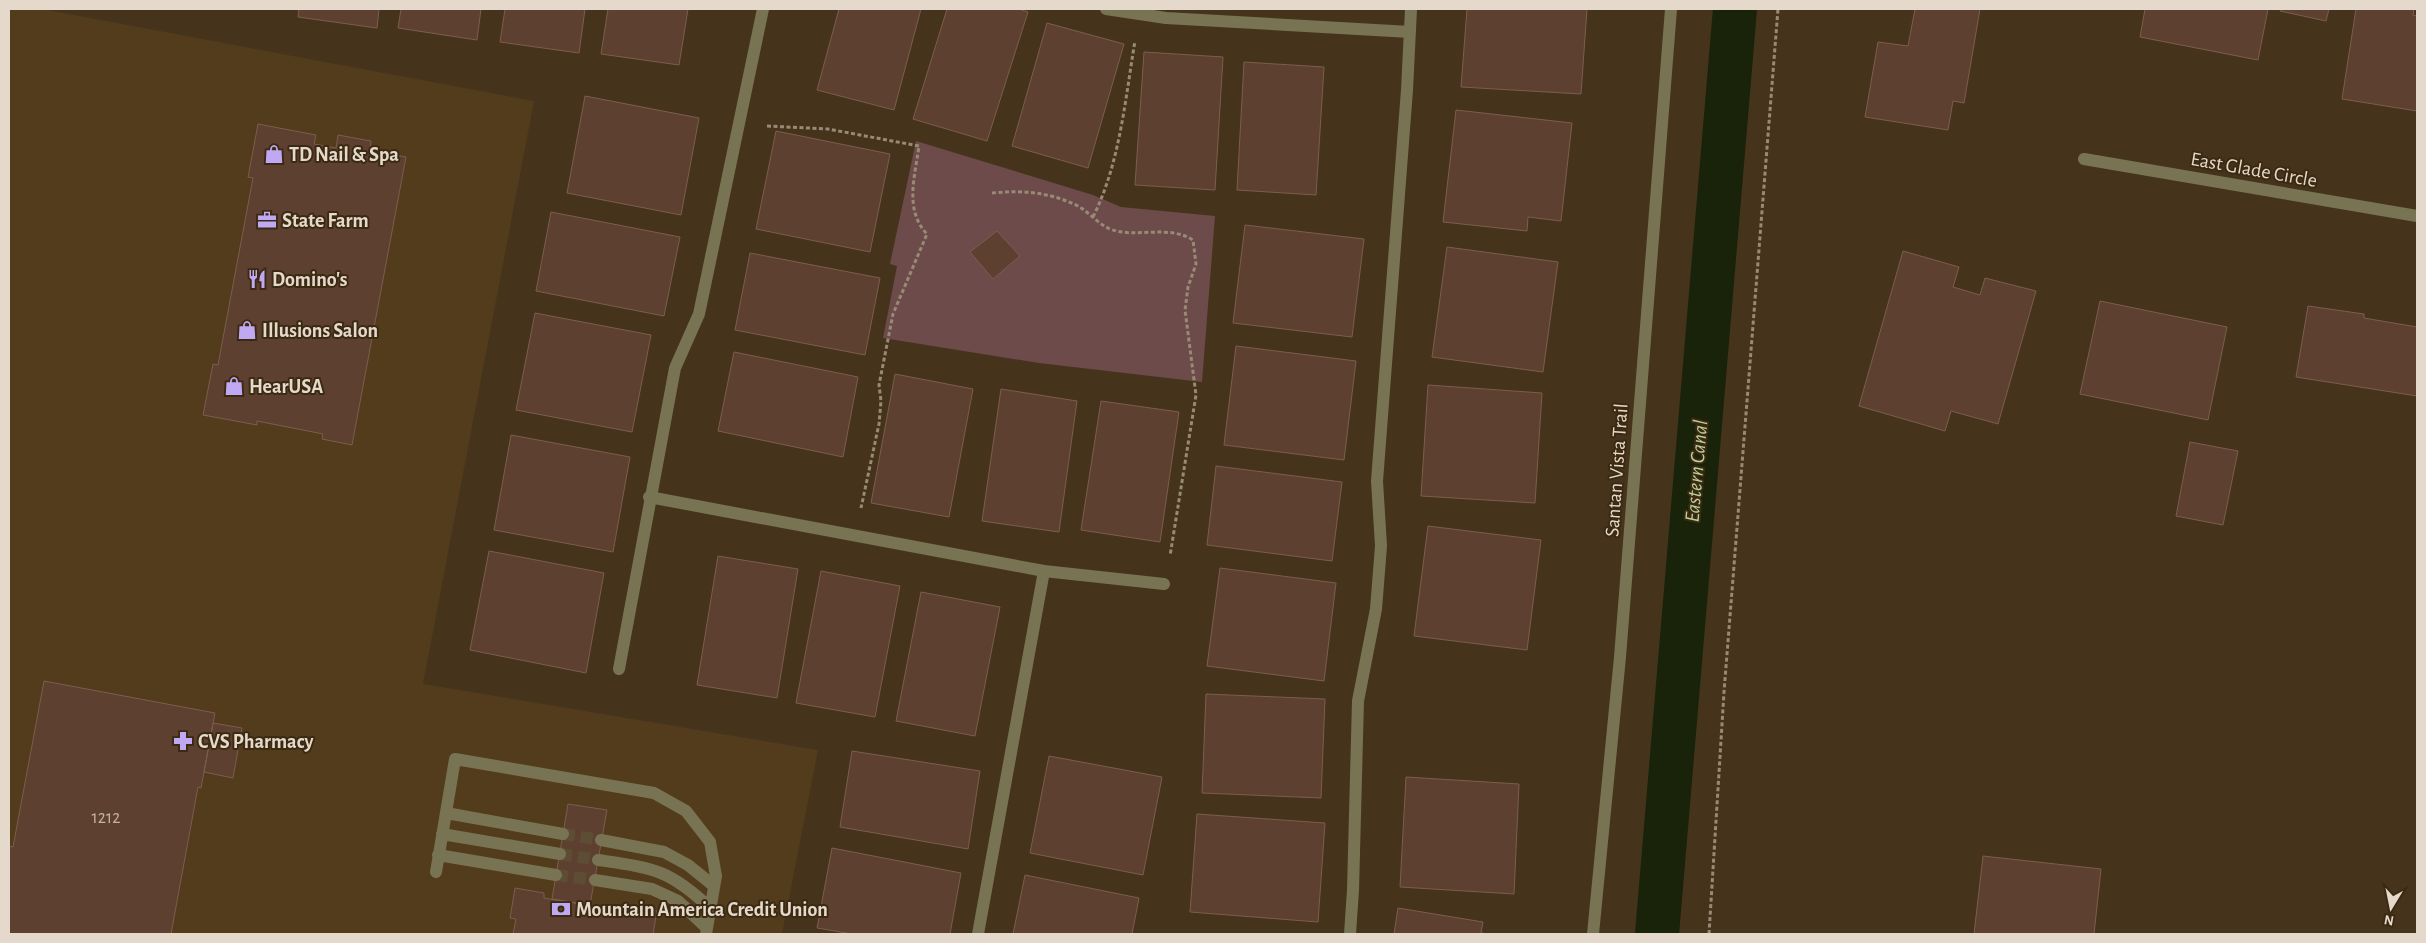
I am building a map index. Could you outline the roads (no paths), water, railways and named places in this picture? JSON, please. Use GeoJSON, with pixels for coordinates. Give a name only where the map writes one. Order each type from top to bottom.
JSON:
{"type":"FeatureCollection","features":[{"type":"Feature","properties":{"kind":"street"},"geometry":{"type":"LineString","coordinates":[[619,669],[675,368],[699,314],[762,9]]}},
{"type":"Feature","properties":{"kind":"street"},"geometry":{"type":"LineString","coordinates":[[1106,9],[1183,19],[1410,32]]}},
{"type":"Feature","properties":{"kind":"street"},"geometry":{"type":"LineString","coordinates":[[1350,934],[1354,890],[1358,700],[1376,609],[1381,546],[1378,481],[1411,9]]}},
{"type":"Feature","properties":{"kind":"street","name":"Santan Vista Trail"},"geometry":{"type":"LineString","coordinates":[[1593,934],[1620,657],[1672,9]]}},
{"type":"Feature","properties":{"kind":"street","name":"East Glade Circle"},"geometry":{"type":"LineString","coordinates":[[2084,159],[2417,216]]}},
{"type":"Feature","properties":{"kind":"street"},"geometry":{"type":"LineString","coordinates":[[650,497],[1044,571],[1164,584]]}},
{"type":"Feature","properties":{"kind":"street"},"geometry":{"type":"LineString","coordinates":[[978,934],[1044,571]]}},
{"type":"Feature","properties":{"kind":"street"},"geometry":{"type":"LineString","coordinates":[[436,872],[456,759],[654,793],[686,811],[710,842],[716,876],[706,931]]}},
{"type":"Feature","properties":{"kind":"street"},"geometry":{"type":"LineString","coordinates":[[446,813],[563,834]]}},
{"type":"Feature","properties":{"kind":"street"},"geometry":{"type":"LineString","coordinates":[[442,834],[560,854]]}},
{"type":"Feature","properties":{"kind":"street"},"geometry":{"type":"LineString","coordinates":[[601,840],[664,852],[688,865],[714,886]]}},
{"type":"Feature","properties":{"kind":"street"},"geometry":{"type":"LineString","coordinates":[[438,855],[556,875]]}},
{"type":"Feature","properties":{"kind":"street"},"geometry":{"type":"LineString","coordinates":[[598,860],[648,867],[670,876],[689,888],[710,908]]}},
{"type":"Feature","properties":{"kind":"street"},"geometry":{"type":"LineString","coordinates":[[595,880],[652,889],[678,901],[706,931]]}},
{"type":"Feature","properties":{"kind":"waterway","name":"Eastern Canal"},"geometry":{"type":"LineString","coordinates":[[1657,934],[1735,9]]}},
{"type":"Feature","properties":{"kind":"tunnel"},"geometry":{"type":"LineString","coordinates":[[563,834],[601,840]]}},
{"type":"Feature","properties":{"kind":"tunnel"},"geometry":{"type":"LineString","coordinates":[[560,854],[598,860]]}},
{"type":"Feature","properties":{"kind":"tunnel"},"geometry":{"type":"LineString","coordinates":[[556,875],[595,880]]}},
{"type":"Feature","properties":{"kind":"place","name":"TD Nail & Spa"},"geometry":{"type":"Point","coordinates":[274,154]}},
{"type":"Feature","properties":{"kind":"place","name":"State Farm"},"geometry":{"type":"Point","coordinates":[267,220]}},
{"type":"Feature","properties":{"kind":"place","name":"Domino's"},"geometry":{"type":"Point","coordinates":[257,279]}},
{"type":"Feature","properties":{"kind":"place","name":"Illusions Salon"},"geometry":{"type":"Point","coordinates":[247,330]}},
{"type":"Feature","properties":{"kind":"place","name":"HearUSA"},"geometry":{"type":"Point","coordinates":[234,386]}},
{"type":"Feature","properties":{"kind":"place","name":"CVS Pharmacy"},"geometry":{"type":"Point","coordinates":[183,741]}},
{"type":"Feature","properties":{"kind":"place","name":"Mountain America Credit Union"},"geometry":{"type":"Point","coordinates":[561,909]}}]}
